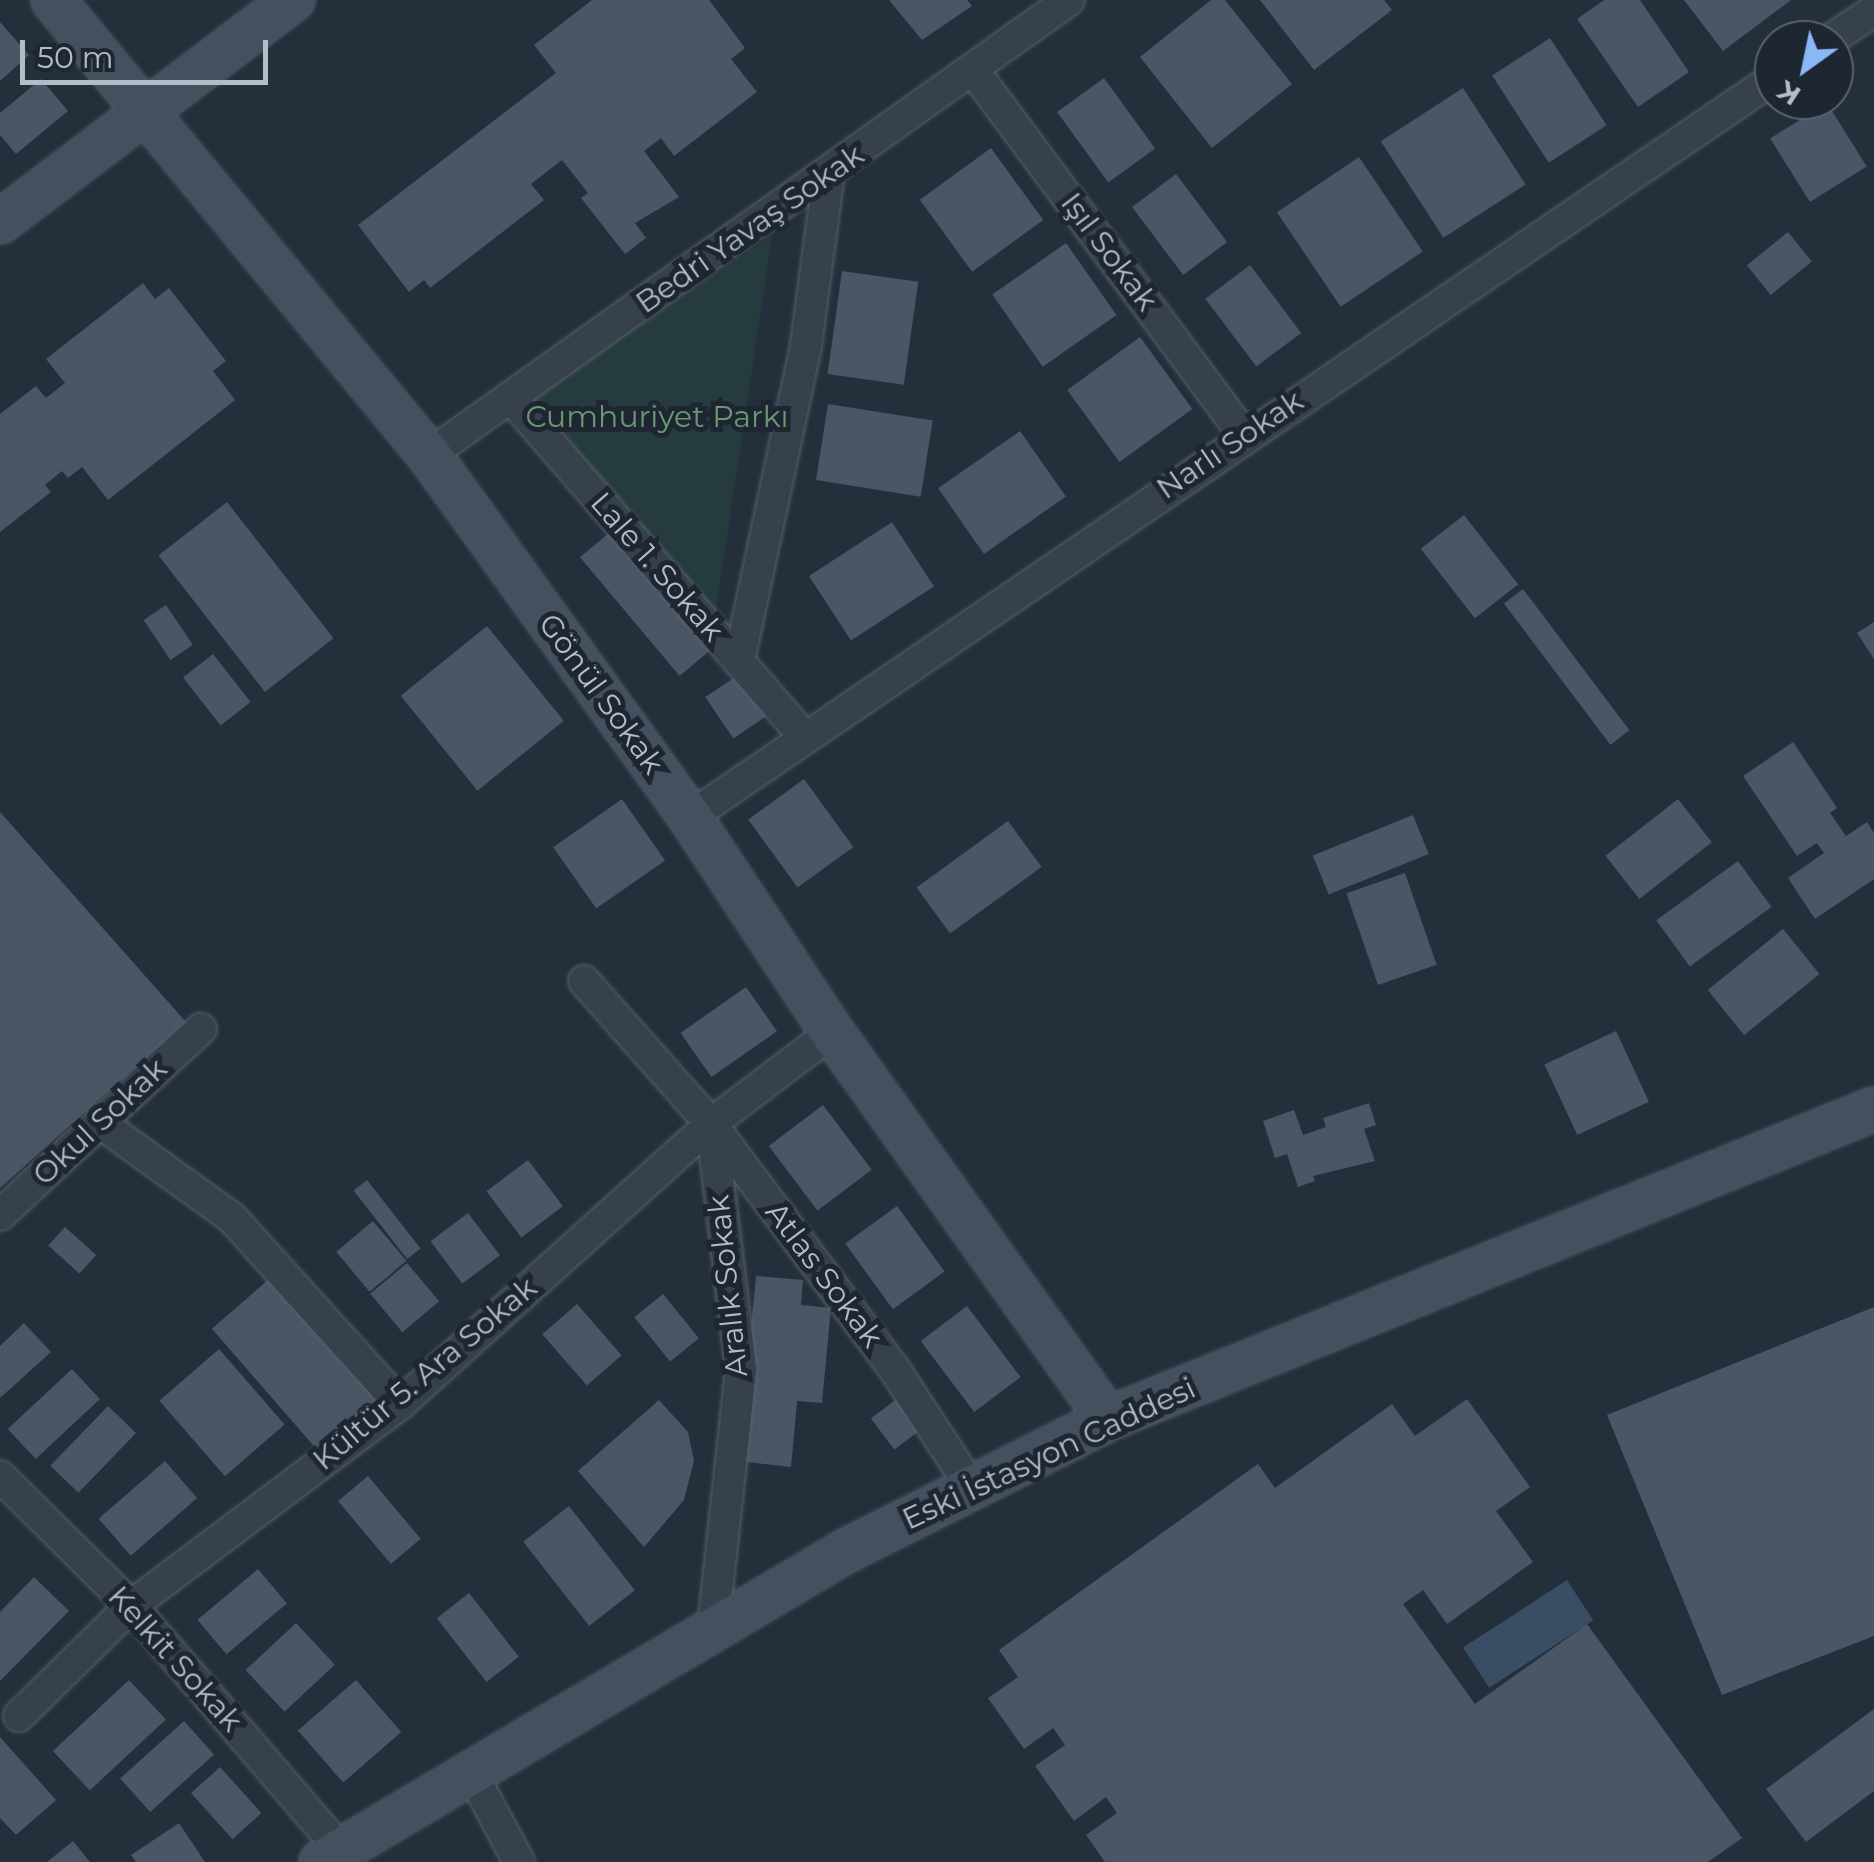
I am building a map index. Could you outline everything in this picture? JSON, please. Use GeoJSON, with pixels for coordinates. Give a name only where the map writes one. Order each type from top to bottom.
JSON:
{"type":"FeatureCollection","features":[{"type":"Feature","properties":{"kind":"street","name":"Gönül Sokak"},"geometry":{"type":"LineString","coordinates":[[53,0],[428,455],[690,817],[832,1032],[1108,1418]]}},
{"type":"Feature","properties":{"kind":"street"},"geometry":{"type":"LineString","coordinates":[[0,222],[293,0]]}},
{"type":"Feature","properties":{"kind":"street","name":"Bedri Yavaş Sokak"},"geometry":{"type":"LineString","coordinates":[[428,455],[1070,0]]}},
{"type":"Feature","properties":{"kind":"street","name":"Işıl Sokak"},"geometry":{"type":"LineString","coordinates":[[973,70],[1244,435]]}},
{"type":"Feature","properties":{"kind":"street","name":"Narlı Sokak"},"geometry":{"type":"LineString","coordinates":[[690,817],[1244,435],[1754,91]]}},
{"type":"Feature","properties":{"kind":"street"},"geometry":{"type":"LineString","coordinates":[[738,661],[806,345],[830,173]]}},
{"type":"Feature","properties":{"kind":"street","name":"Lale 1. Sokak"},"geometry":{"type":"LineString","coordinates":[[510,398],[804,737]]}},
{"type":"Feature","properties":{"kind":"street","name":"Atlas Sokak"},"geometry":{"type":"LineString","coordinates":[[584,981],[711,1124],[893,1367],[972,1488]]}},
{"type":"Feature","properties":{"kind":"street","name":"Okul Sokak"},"geometry":{"type":"LineString","coordinates":[[0,1216],[201,1029]]}},
{"type":"Feature","properties":{"kind":"street","name":"Kültür 5. Ara Sokak"},"geometry":{"type":"LineString","coordinates":[[19,1716],[131,1606],[400,1404],[711,1124],[832,1032]]}},
{"type":"Feature","properties":{"kind":"street","name":"Eski İstasyon Caddesi"},"geometry":{"type":"LineString","coordinates":[[331,1856],[712,1628],[1108,1418],[1874,1109]]}},
{"type":"Feature","properties":{"kind":"street"},"geometry":{"type":"LineString","coordinates":[[99,1122],[232,1218],[400,1404]]}},
{"type":"Feature","properties":{"kind":"street","name":"Aralık Sokak"},"geometry":{"type":"LineString","coordinates":[[711,1124],[741,1370],[712,1628]]}},
{"type":"Feature","properties":{"kind":"street","name":"Kelkit Sokak"},"geometry":{"type":"LineString","coordinates":[[0,1476],[131,1606],[331,1856]]}},
{"type":"Feature","properties":{"kind":"street"},"geometry":{"type":"LineString","coordinates":[[471,1772],[519,1862]]}},
{"type":"Feature","properties":{"kind":"green space","name":"Cumhuriyet Parkı"},"geometry":{"type":"Polygon","coordinates":[[[772,236],[715,616],[524,401],[772,236]]]}},
{"type":"Feature","properties":{"kind":"water"},"geometry":{"type":"Polygon","coordinates":[[[1567,1580],[1593,1620],[1489,1688],[1463,1648],[1567,1580]]]}},
{"type":"Feature","properties":{"kind":"building"},"geometry":{"type":"Polygon","coordinates":[[[592,0],[709,0],[745,48],[731,59],[757,92],[674,156],[661,138],[644,151],[679,197],[635,223],[646,238],[625,254],[581,198],[588,193],[562,160],[531,184],[544,200],[430,288],[424,280],[409,292],[358,225],[556,73],[534,45],[592,0]]]}},
{"type":"Feature","properties":{"kind":"building"},"geometry":{"type":"Polygon","coordinates":[[[889,0],[967,0],[972,6],[922,40],[889,0]]]}},
{"type":"Feature","properties":{"kind":"building"},"geometry":{"type":"Polygon","coordinates":[[[1211,0],[1225,0],[1292,84],[1212,148],[1140,57],[1211,0]]]}},
{"type":"Feature","properties":{"kind":"building"},"geometry":{"type":"Polygon","coordinates":[[[1260,0],[1384,0],[1392,10],[1314,70],[1260,0]]]}},
{"type":"Feature","properties":{"kind":"building"},"geometry":{"type":"Polygon","coordinates":[[[1604,0],[1640,0],[1689,72],[1638,107],[1577,19],[1604,0]]]}},
{"type":"Feature","properties":{"kind":"building"},"geometry":{"type":"Polygon","coordinates":[[[1684,0],[1791,0],[1764,20],[1754,20],[1754,28],[1723,51],[1684,0]]]}},
{"type":"Feature","properties":{"kind":"building"},"geometry":{"type":"Polygon","coordinates":[[[0,22],[29,55],[0,81],[0,22]]]}},
{"type":"Feature","properties":{"kind":"building"},"geometry":{"type":"Polygon","coordinates":[[[1550,38],[1607,125],[1549,163],[1492,76],[1550,38]]]}},
{"type":"Feature","properties":{"kind":"building"},"geometry":{"type":"Polygon","coordinates":[[[1104,78],[1155,148],[1108,182],[1057,112],[1104,78]]]}},
{"type":"Feature","properties":{"kind":"building"},"geometry":{"type":"Polygon","coordinates":[[[41,79],[68,111],[16,154],[0,135],[0,113],[41,79]]]}},
{"type":"Feature","properties":{"kind":"building"},"geometry":{"type":"Polygon","coordinates":[[[1463,88],[1526,184],[1443,238],[1381,141],[1463,88]]]}},
{"type":"Feature","properties":{"kind":"building"},"geometry":{"type":"Polygon","coordinates":[[[1800,120],[1838,120],[1867,167],[1810,202],[1770,139],[1800,120]]]}},
{"type":"Feature","properties":{"kind":"building"},"geometry":{"type":"Polygon","coordinates":[[[991,148],[1043,220],[972,272],[920,200],[991,148]]]}},
{"type":"Feature","properties":{"kind":"building"},"geometry":{"type":"Polygon","coordinates":[[[1359,157],[1423,252],[1341,307],[1277,212],[1359,157]]]}},
{"type":"Feature","properties":{"kind":"building"},"geometry":{"type":"Polygon","coordinates":[[[1176,174],[1227,242],[1183,275],[1132,207],[1176,174]]]}},
{"type":"Feature","properties":{"kind":"building"},"geometry":{"type":"Polygon","coordinates":[[[1788,232],[1812,262],[1771,295],[1747,265],[1788,232]]]}},
{"type":"Feature","properties":{"kind":"building"},"geometry":{"type":"Polygon","coordinates":[[[1066,243],[1116,315],[1043,367],[992,295],[1066,243]]]}},
{"type":"Feature","properties":{"kind":"building"},"geometry":{"type":"Polygon","coordinates":[[[1250,265],[1301,333],[1256,367],[1205,299],[1250,265]]]}},
{"type":"Feature","properties":{"kind":"building"},"geometry":{"type":"Polygon","coordinates":[[[842,271],[918,282],[904,385],[828,374],[842,271]]]}},
{"type":"Feature","properties":{"kind":"building"},"geometry":{"type":"Polygon","coordinates":[[[143,283],[155,299],[169,288],[226,361],[213,371],[235,400],[108,500],[82,467],[68,478],[62,471],[45,485],[51,492],[0,532],[0,414],[36,386],[46,398],[65,383],[46,359],[143,283]]]}},
{"type":"Feature","properties":{"kind":"building"},"geometry":{"type":"Polygon","coordinates":[[[1140,337],[1192,409],[1120,462],[1067,390],[1140,337]]]}},
{"type":"Feature","properties":{"kind":"building"},"geometry":{"type":"Polygon","coordinates":[[[828,404],[933,421],[921,497],[816,480],[828,404]]]}},
{"type":"Feature","properties":{"kind":"building"},"geometry":{"type":"Polygon","coordinates":[[[1020,431],[1066,497],[984,554],[938,488],[1020,431]]]}},
{"type":"Feature","properties":{"kind":"building"},"geometry":{"type":"Polygon","coordinates":[[[227,502],[334,638],[265,692],[158,556],[227,502]]]}},
{"type":"Feature","properties":{"kind":"building"},"geometry":{"type":"Polygon","coordinates":[[[1464,515],[1518,584],[1475,618],[1421,549],[1464,515]]]}},
{"type":"Feature","properties":{"kind":"building"},"geometry":{"type":"Polygon","coordinates":[[[892,522],[934,587],[851,640],[809,576],[892,522]]]}},
{"type":"Feature","properties":{"kind":"building"},"geometry":{"type":"Polygon","coordinates":[[[616,527],[716,646],[680,676],[580,557],[616,527]]]}},
{"type":"Feature","properties":{"kind":"building"},"geometry":{"type":"Polygon","coordinates":[[[1523,589],[1630,730],[1610,745],[1504,603],[1523,589]]]}},
{"type":"Feature","properties":{"kind":"building"},"geometry":{"type":"Polygon","coordinates":[[[166,605],[193,645],[170,660],[144,620],[166,605]]]}},
{"type":"Feature","properties":{"kind":"building"},"geometry":{"type":"Polygon","coordinates":[[[1874,622],[1874,659],[1857,633],[1874,622]]]}},
{"type":"Feature","properties":{"kind":"building"},"geometry":{"type":"Polygon","coordinates":[[[487,626],[564,721],[478,791],[401,696],[487,626]]]}},
{"type":"Feature","properties":{"kind":"building"},"geometry":{"type":"Polygon","coordinates":[[[213,654],[251,702],[221,725],[183,677],[213,654]]]}},
{"type":"Feature","properties":{"kind":"building"},"geometry":{"type":"Polygon","coordinates":[[[741,673],[769,714],[733,738],[705,697],[741,673]]]}},
{"type":"Feature","properties":{"kind":"building"},"geometry":{"type":"Polygon","coordinates":[[[1793,742],[1837,808],[1830,813],[1846,836],[1867,822],[1874,833],[1874,879],[1815,919],[1788,878],[1824,853],[1817,843],[1797,856],[1743,776],[1793,742]]]}},
{"type":"Feature","properties":{"kind":"building"},"geometry":{"type":"Polygon","coordinates":[[[804,779],[853,847],[798,888],[748,820],[804,779]]]}},
{"type":"Feature","properties":{"kind":"building"},"geometry":{"type":"Polygon","coordinates":[[[622,799],[665,860],[596,909],[553,847],[622,799]]]}},
{"type":"Feature","properties":{"kind":"building"},"geometry":{"type":"Polygon","coordinates":[[[1678,799],[1712,842],[1639,899],[1606,856],[1678,799]]]}},
{"type":"Feature","properties":{"kind":"building"},"geometry":{"type":"Polygon","coordinates":[[[0,812],[186,1022],[0,1188],[0,812]]]}},
{"type":"Feature","properties":{"kind":"building"},"geometry":{"type":"Polygon","coordinates":[[[1413,815],[1429,854],[1329,894],[1313,855],[1413,815]]]}},
{"type":"Feature","properties":{"kind":"building"},"geometry":{"type":"Polygon","coordinates":[[[1008,821],[1042,867],[950,934],[917,887],[1008,821]]]}},
{"type":"Feature","properties":{"kind":"building"},"geometry":{"type":"Polygon","coordinates":[[[1738,861],[1772,907],[1690,966],[1656,920],[1738,861]]]}},
{"type":"Feature","properties":{"kind":"building"},"geometry":{"type":"Polygon","coordinates":[[[1405,873],[1437,965],[1378,985],[1346,893],[1405,873]]]}},
{"type":"Feature","properties":{"kind":"building"},"geometry":{"type":"Polygon","coordinates":[[[1783,929],[1820,974],[1744,1035],[1708,990],[1783,929]]]}},
{"type":"Feature","properties":{"kind":"building"},"geometry":{"type":"Polygon","coordinates":[[[746,987],[777,1031],[711,1077],[680,1033],[746,987]]]}},
{"type":"Feature","properties":{"kind":"building"},"geometry":{"type":"Polygon","coordinates":[[[1616,1031],[1649,1102],[1577,1135],[1544,1064],[1616,1031]]]}},
{"type":"Feature","properties":{"kind":"building"},"geometry":{"type":"Polygon","coordinates":[[[1369,1103],[1376,1125],[1364,1129],[1375,1161],[1313,1176],[1315,1181],[1298,1187],[1287,1154],[1275,1158],[1263,1121],[1294,1110],[1303,1135],[1326,1127],[1323,1118],[1369,1103]]]}},
{"type":"Feature","properties":{"kind":"building"},"geometry":{"type":"Polygon","coordinates":[[[823,1105],[872,1170],[817,1211],[769,1146],[823,1105]]]}},
{"type":"Feature","properties":{"kind":"building"},"geometry":{"type":"Polygon","coordinates":[[[528,1160],[563,1206],[521,1238],[486,1191],[528,1160]]]}},
{"type":"Feature","properties":{"kind":"building"},"geometry":{"type":"Polygon","coordinates":[[[367,1180],[421,1249],[407,1259],[354,1190],[367,1180]]]}},
{"type":"Feature","properties":{"kind":"building"},"geometry":{"type":"Polygon","coordinates":[[[897,1206],[945,1272],[893,1309],[845,1244],[897,1206]]]}},
{"type":"Feature","properties":{"kind":"building"},"geometry":{"type":"Polygon","coordinates":[[[468,1213],[500,1255],[462,1284],[430,1241],[468,1213]]]}},
{"type":"Feature","properties":{"kind":"building"},"geometry":{"type":"Polygon","coordinates":[[[373,1221],[406,1261],[370,1292],[336,1252],[373,1221]]]}},
{"type":"Feature","properties":{"kind":"building"},"geometry":{"type":"Polygon","coordinates":[[[65,1227],[96,1255],[79,1274],[48,1246],[65,1227]]]}},
{"type":"Feature","properties":{"kind":"building"},"geometry":{"type":"Polygon","coordinates":[[[407,1263],[439,1301],[402,1332],[370,1294],[407,1263]]]}},
{"type":"Feature","properties":{"kind":"building"},"geometry":{"type":"Polygon","coordinates":[[[276,1273],[389,1404],[325,1459],[212,1329],[276,1273]]]}},
{"type":"Feature","properties":{"kind":"building"},"geometry":{"type":"Polygon","coordinates":[[[756,1276],[803,1280],[801,1305],[831,1308],[822,1403],[797,1401],[791,1467],[738,1461],[756,1276]]]}},
{"type":"Feature","properties":{"kind":"building"},"geometry":{"type":"Polygon","coordinates":[[[663,1294],[699,1338],[670,1362],[634,1317],[663,1294]]]}},
{"type":"Feature","properties":{"kind":"building"},"geometry":{"type":"Polygon","coordinates":[[[577,1304],[622,1355],[587,1385],[542,1334],[577,1304]]]}},
{"type":"Feature","properties":{"kind":"building"},"geometry":{"type":"Polygon","coordinates":[[[967,1306],[1021,1377],[974,1412],[921,1341],[967,1306]]]}},
{"type":"Feature","properties":{"kind":"building"},"geometry":{"type":"Polygon","coordinates":[[[1874,1307],[1874,1636],[1722,1695],[1607,1415],[1874,1307]]]}},
{"type":"Feature","properties":{"kind":"building"},"geometry":{"type":"Polygon","coordinates":[[[24,1323],[51,1352],[0,1398],[0,1346],[24,1323]]]}},
{"type":"Feature","properties":{"kind":"building"},"geometry":{"type":"Polygon","coordinates":[[[219,1349],[285,1424],[225,1476],[159,1401],[219,1349]]]}},
{"type":"Feature","properties":{"kind":"building"},"geometry":{"type":"Polygon","coordinates":[[[72,1369],[100,1399],[36,1459],[8,1429],[72,1369]]]}},
{"type":"Feature","properties":{"kind":"building"},"geometry":{"type":"Polygon","coordinates":[[[898,1398],[921,1429],[894,1450],[871,1418],[898,1398]]]}},
{"type":"Feature","properties":{"kind":"building"},"geometry":{"type":"Polygon","coordinates":[[[1467,1399],[1530,1487],[1496,1511],[1533,1562],[1447,1624],[1423,1590],[1403,1604],[1475,1704],[1587,1624],[1742,1838],[1708,1862],[1105,1862],[1086,1835],[1117,1813],[1106,1797],[1074,1821],[1035,1766],[1065,1745],[1053,1728],[1024,1749],[988,1698],[1018,1677],[999,1650],[1258,1464],[1275,1488],[1392,1404],[1415,1436],[1467,1399]]]}},
{"type":"Feature","properties":{"kind":"building"},"geometry":{"type":"Polygon","coordinates":[[[659,1400],[688,1432],[694,1461],[684,1500],[644,1547],[578,1471],[659,1400]]]}},
{"type":"Feature","properties":{"kind":"building"},"geometry":{"type":"Polygon","coordinates":[[[108,1406],[136,1433],[78,1493],[50,1466],[108,1406]]]}},
{"type":"Feature","properties":{"kind":"building"},"geometry":{"type":"Polygon","coordinates":[[[165,1461],[197,1498],[131,1556],[99,1519],[165,1461]]]}},
{"type":"Feature","properties":{"kind":"building"},"geometry":{"type":"Polygon","coordinates":[[[368,1476],[421,1539],[391,1564],[338,1501],[368,1476]]]}},
{"type":"Feature","properties":{"kind":"building"},"geometry":{"type":"Polygon","coordinates":[[[569,1506],[635,1590],[589,1626],[523,1542],[569,1506]]]}},
{"type":"Feature","properties":{"kind":"building"},"geometry":{"type":"Polygon","coordinates":[[[258,1569],[287,1603],[226,1654],[197,1620],[258,1569]]]}},
{"type":"Feature","properties":{"kind":"building"},"geometry":{"type":"Polygon","coordinates":[[[34,1577],[69,1611],[0,1681],[0,1612],[34,1577]]]}},
{"type":"Feature","properties":{"kind":"building"},"geometry":{"type":"Polygon","coordinates":[[[469,1593],[519,1657],[487,1682],[437,1618],[469,1593]]]}},
{"type":"Feature","properties":{"kind":"building"},"geometry":{"type":"Polygon","coordinates":[[[296,1623],[335,1665],[284,1712],[246,1670],[296,1623]]]}},
{"type":"Feature","properties":{"kind":"building"},"geometry":{"type":"Polygon","coordinates":[[[129,1680],[166,1719],[90,1790],[53,1751],[129,1680]]]}},
{"type":"Feature","properties":{"kind":"building"},"geometry":{"type":"Polygon","coordinates":[[[356,1680],[401,1732],[343,1783],[298,1731],[356,1680]]]}},
{"type":"Feature","properties":{"kind":"building"},"geometry":{"type":"Polygon","coordinates":[[[1874,1709],[1874,1791],[1806,1842],[1766,1789],[1874,1709]]]}},
{"type":"Feature","properties":{"kind":"building"},"geometry":{"type":"Polygon","coordinates":[[[184,1721],[214,1754],[150,1812],[120,1779],[184,1721]]]}},
{"type":"Feature","properties":{"kind":"building"},"geometry":{"type":"Polygon","coordinates":[[[0,1737],[56,1800],[16,1835],[0,1818],[0,1737]]]}},
{"type":"Feature","properties":{"kind":"building"},"geometry":{"type":"Polygon","coordinates":[[[220,1767],[261,1813],[233,1839],[191,1793],[220,1767]]]}},
{"type":"Feature","properties":{"kind":"building"},"geometry":{"type":"Polygon","coordinates":[[[179,1823],[205,1862],[136,1862],[131,1855],[179,1823]]]}},
{"type":"Feature","properties":{"kind":"building"},"geometry":{"type":"Polygon","coordinates":[[[73,1841],[90,1862],[47,1862],[73,1841]]]}}]}
